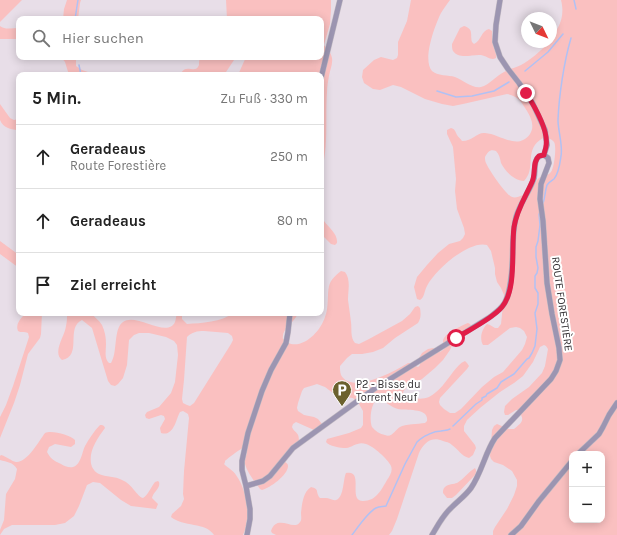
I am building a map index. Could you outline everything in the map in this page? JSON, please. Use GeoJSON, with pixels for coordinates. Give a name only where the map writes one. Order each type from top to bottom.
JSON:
{"type":"FeatureCollection","features":[{"type":"Feature","properties":{"kind":"street"},"geometry":{"type":"LineString","coordinates":[[322,72],[340,0]]}},
{"type":"Feature","properties":{"kind":"street"},"geometry":{"type":"LineString","coordinates":[[246,486],[263,481],[270,476],[293,448],[367,394],[490,317],[501,308],[506,300],[510,286],[514,228],[518,210],[533,179],[536,160],[539,156],[544,155],[547,145],[545,130],[533,104],[508,70],[500,56],[495,42],[500,0]]}},
{"type":"Feature","properties":{"kind":"street","name":"ROUTE FORESTIÈRE"},"geometry":{"type":"LineString","coordinates":[[432,535],[446,514],[473,486],[489,448],[495,438],[551,379],[558,365],[560,353],[547,283],[544,221],[540,199],[541,184],[548,169],[549,163],[548,158],[544,155]]}},
{"type":"Feature","properties":{"kind":"street"},"geometry":{"type":"LineString","coordinates":[[247,535],[250,518],[246,486],[242,470],[242,461],[248,433],[262,391],[271,370],[286,343],[290,316]]}},
{"type":"Feature","properties":{"kind":"street"},"geometry":{"type":"LineString","coordinates":[[581,451],[599,434],[617,403]]}},
{"type":"Feature","properties":{"kind":"street"},"geometry":{"type":"LineString","coordinates":[[511,535],[521,526],[536,504],[569,465]]}},
{"type":"Feature","properties":{"kind":"shaded area"},"geometry":{"type":"Polygon","coordinates":[[[0,0],[22,0],[0,22],[0,0]]]}},
{"type":"Feature","properties":{"kind":"shaded area"},"geometry":{"type":"Polygon","coordinates":[[[67,0],[81,0],[78,16],[63,16],[67,0]]]}},
{"type":"Feature","properties":{"kind":"shaded area"},"geometry":{"type":"Polygon","coordinates":[[[226,0],[331,0],[330,24],[324,45],[324,16],[227,16],[226,0]]]}},
{"type":"Feature","properties":{"kind":"shaded area"},"geometry":{"type":"Polygon","coordinates":[[[411,0],[450,0],[441,13],[430,42],[428,59],[429,66],[434,73],[455,77],[471,86],[481,87],[504,72],[524,63],[543,48],[557,48],[557,30],[562,16],[561,0],[617,0],[617,535],[493,535],[495,527],[514,495],[517,480],[512,471],[491,459],[492,430],[497,424],[509,429],[514,429],[521,423],[522,416],[518,410],[505,415],[505,406],[529,387],[542,373],[545,366],[548,349],[544,345],[540,347],[533,362],[523,376],[500,392],[467,420],[464,426],[464,431],[475,445],[476,448],[473,455],[469,458],[466,457],[450,443],[435,439],[428,441],[423,446],[419,453],[397,519],[389,535],[276,535],[271,531],[277,523],[297,525],[300,522],[303,498],[308,489],[311,487],[316,490],[320,498],[335,500],[339,499],[346,473],[352,473],[356,480],[356,496],[358,500],[364,501],[372,499],[382,488],[390,475],[392,468],[384,456],[369,445],[363,443],[341,448],[330,445],[326,442],[327,439],[349,433],[361,428],[363,425],[363,411],[353,398],[337,396],[325,387],[317,384],[304,388],[298,403],[298,411],[304,415],[318,419],[322,424],[314,430],[296,422],[293,424],[292,427],[298,434],[299,441],[285,453],[284,461],[288,464],[287,470],[278,481],[265,489],[260,489],[247,470],[245,462],[247,451],[243,448],[225,461],[224,464],[235,473],[243,488],[247,504],[247,521],[243,535],[214,535],[206,528],[182,522],[171,517],[172,514],[181,506],[184,499],[184,471],[189,418],[188,414],[183,411],[180,412],[172,430],[165,434],[161,433],[160,428],[165,419],[164,416],[161,415],[149,419],[146,418],[145,415],[147,412],[159,407],[171,393],[175,382],[178,355],[177,345],[174,341],[166,337],[149,333],[139,333],[134,335],[129,340],[127,365],[123,378],[115,386],[111,385],[108,381],[92,328],[82,320],[77,324],[75,329],[72,353],[62,360],[59,357],[58,353],[67,323],[67,316],[94,316],[102,325],[105,332],[106,357],[109,363],[111,363],[113,358],[120,325],[129,320],[135,320],[165,328],[171,326],[175,322],[176,316],[182,316],[182,319],[187,324],[217,320],[228,316],[296,316],[284,332],[283,339],[291,344],[302,343],[316,332],[323,322],[327,309],[329,286],[332,279],[341,271],[345,272],[348,278],[348,300],[352,338],[355,343],[359,344],[402,321],[415,307],[418,306],[421,312],[418,323],[383,348],[373,352],[352,354],[347,358],[340,366],[340,372],[347,381],[354,383],[374,380],[408,363],[418,367],[420,365],[419,358],[422,353],[433,348],[440,352],[445,348],[443,341],[446,335],[468,323],[471,326],[456,337],[443,360],[422,379],[406,388],[403,392],[404,394],[415,398],[429,397],[433,395],[457,367],[465,361],[469,366],[440,398],[439,402],[444,409],[450,413],[455,413],[461,409],[482,387],[503,372],[522,350],[527,337],[524,331],[520,328],[510,328],[488,345],[483,345],[481,339],[484,328],[487,324],[498,328],[501,324],[504,295],[497,282],[491,251],[487,245],[471,247],[453,258],[431,279],[423,297],[420,300],[417,299],[414,287],[417,277],[438,253],[449,244],[460,241],[465,234],[457,209],[453,147],[447,134],[447,130],[451,128],[455,130],[457,136],[462,141],[469,140],[482,133],[485,133],[509,140],[520,141],[525,139],[530,134],[532,122],[521,102],[514,96],[507,94],[453,106],[425,99],[401,87],[393,85],[380,90],[373,89],[364,83],[362,77],[363,70],[374,60],[381,57],[393,60],[397,58],[398,42],[407,21],[411,0]],[[543,138],[537,142],[533,148],[530,170],[524,181],[520,181],[507,172],[496,151],[489,151],[485,157],[485,161],[494,176],[506,192],[512,197],[519,197],[523,195],[532,188],[539,178],[548,175],[551,172],[554,162],[555,145],[554,142],[547,138],[543,138]],[[201,331],[193,333],[187,337],[182,399],[183,403],[190,406],[194,403],[231,344],[233,340],[232,336],[228,333],[201,331]],[[378,398],[374,404],[371,411],[371,424],[376,431],[381,434],[387,436],[402,426],[425,423],[427,421],[427,417],[421,412],[393,407],[378,398]]]}},
{"type":"Feature","properties":{"kind":"shaded area"},"geometry":{"type":"Polygon","coordinates":[[[0,26],[6,28],[16,28],[16,39],[0,39],[0,26]]]}},
{"type":"Feature","properties":{"kind":"shaded area"},"geometry":{"type":"Polygon","coordinates":[[[464,26],[470,30],[472,42],[474,44],[486,30],[489,29],[492,31],[493,47],[496,53],[496,58],[491,59],[481,55],[462,56],[456,54],[453,50],[452,44],[460,28],[464,26]]]}},
{"type":"Feature","properties":{"kind":"shaded area"},"geometry":{"type":"Polygon","coordinates":[[[324,45],[331,54],[332,62],[327,86],[326,143],[324,158],[324,72],[239,72],[245,60],[324,60],[324,45]]]}},
{"type":"Feature","properties":{"kind":"shaded area"},"geometry":{"type":"Polygon","coordinates":[[[63,60],[76,60],[76,66],[88,72],[68,72],[63,60]]]}},
{"type":"Feature","properties":{"kind":"shaded area"},"geometry":{"type":"Polygon","coordinates":[[[234,60],[226,72],[182,72],[186,69],[197,68],[199,61],[234,60]]]}},
{"type":"Feature","properties":{"kind":"shaded area"},"geometry":{"type":"Polygon","coordinates":[[[0,104],[10,118],[16,120],[16,130],[3,125],[0,120],[0,104]]]}},
{"type":"Feature","properties":{"kind":"shaded area"},"geometry":{"type":"Polygon","coordinates":[[[324,221],[333,231],[337,240],[335,245],[331,244],[324,237],[324,221]]]}},
{"type":"Feature","properties":{"kind":"shaded area"},"geometry":{"type":"Polygon","coordinates":[[[0,241],[16,253],[16,266],[0,254],[0,241]]]}},
{"type":"Feature","properties":{"kind":"shaded area"},"geometry":{"type":"Polygon","coordinates":[[[42,316],[41,334],[40,338],[28,354],[14,403],[0,438],[0,417],[13,386],[29,337],[28,333],[18,331],[17,326],[22,317],[42,316]]]}},
{"type":"Feature","properties":{"kind":"shaded area"},"geometry":{"type":"Polygon","coordinates":[[[100,425],[104,426],[105,428],[96,441],[92,451],[91,462],[93,469],[99,474],[126,482],[139,496],[143,498],[155,482],[158,481],[159,486],[152,498],[158,504],[156,509],[131,506],[100,483],[93,482],[87,485],[74,516],[65,523],[55,525],[12,525],[4,529],[0,535],[0,530],[4,520],[6,494],[15,479],[17,469],[12,464],[0,460],[0,456],[1,455],[16,462],[20,461],[32,451],[45,433],[56,433],[73,438],[75,440],[75,444],[71,447],[55,444],[49,447],[47,452],[56,462],[67,467],[73,467],[78,464],[85,446],[100,425]]]}},
{"type":"Feature","properties":{"kind":"shaded area"},"geometry":{"type":"Polygon","coordinates":[[[475,468],[475,475],[456,495],[452,498],[447,498],[443,493],[445,487],[462,480],[475,468]]]}},
{"type":"Feature","properties":{"kind":"waterway"},"geometry":{"type":"LineString","coordinates":[[75,16],[78,0]]}},
{"type":"Feature","properties":{"kind":"waterway"},"geometry":{"type":"LineString","coordinates":[[574,0],[576,9]]}},
{"type":"Feature","properties":{"kind":"waterway"},"geometry":{"type":"LineString","coordinates":[[525,71],[548,52],[563,34]]}},
{"type":"Feature","properties":{"kind":"waterway"},"geometry":{"type":"LineString","coordinates":[[543,203],[547,185],[556,177],[560,162],[561,147],[558,120],[564,68],[571,38]]}},
{"type":"Feature","properties":{"kind":"waterway"},"geometry":{"type":"LineString","coordinates":[[79,65],[80,72]]}},
{"type":"Feature","properties":{"kind":"waterway"},"geometry":{"type":"LineString","coordinates":[[437,91],[456,97],[472,96],[494,91],[509,82]]}},
{"type":"Feature","properties":{"kind":"waterway"},"geometry":{"type":"LineString","coordinates":[[453,426],[482,400],[482,398],[497,388],[501,382],[514,374],[529,358],[535,346],[537,329],[535,313],[538,304],[538,293],[535,288],[535,276],[538,268],[536,247],[540,225],[539,214]]}},
{"type":"Feature","properties":{"kind":"waterway"},"geometry":{"type":"LineString","coordinates":[[352,535],[363,520],[373,510],[377,507],[386,506],[405,464],[417,442],[433,432],[450,429]]}},
{"type":"Feature","properties":{"kind":"place","name":"P2 - Bisse du Torrent Neuf"},"geometry":{"type":"Point","coordinates":[342,407]}},
{"type":"Feature","properties":{"kind":"route"},"geometry":{"type":"LineString","coordinates":[[456,338],[498,311],[508,296],[516,216],[521,202],[532,183],[535,173],[536,160],[539,156],[544,155],[547,145],[545,130],[533,104],[526,93]]}}]}
